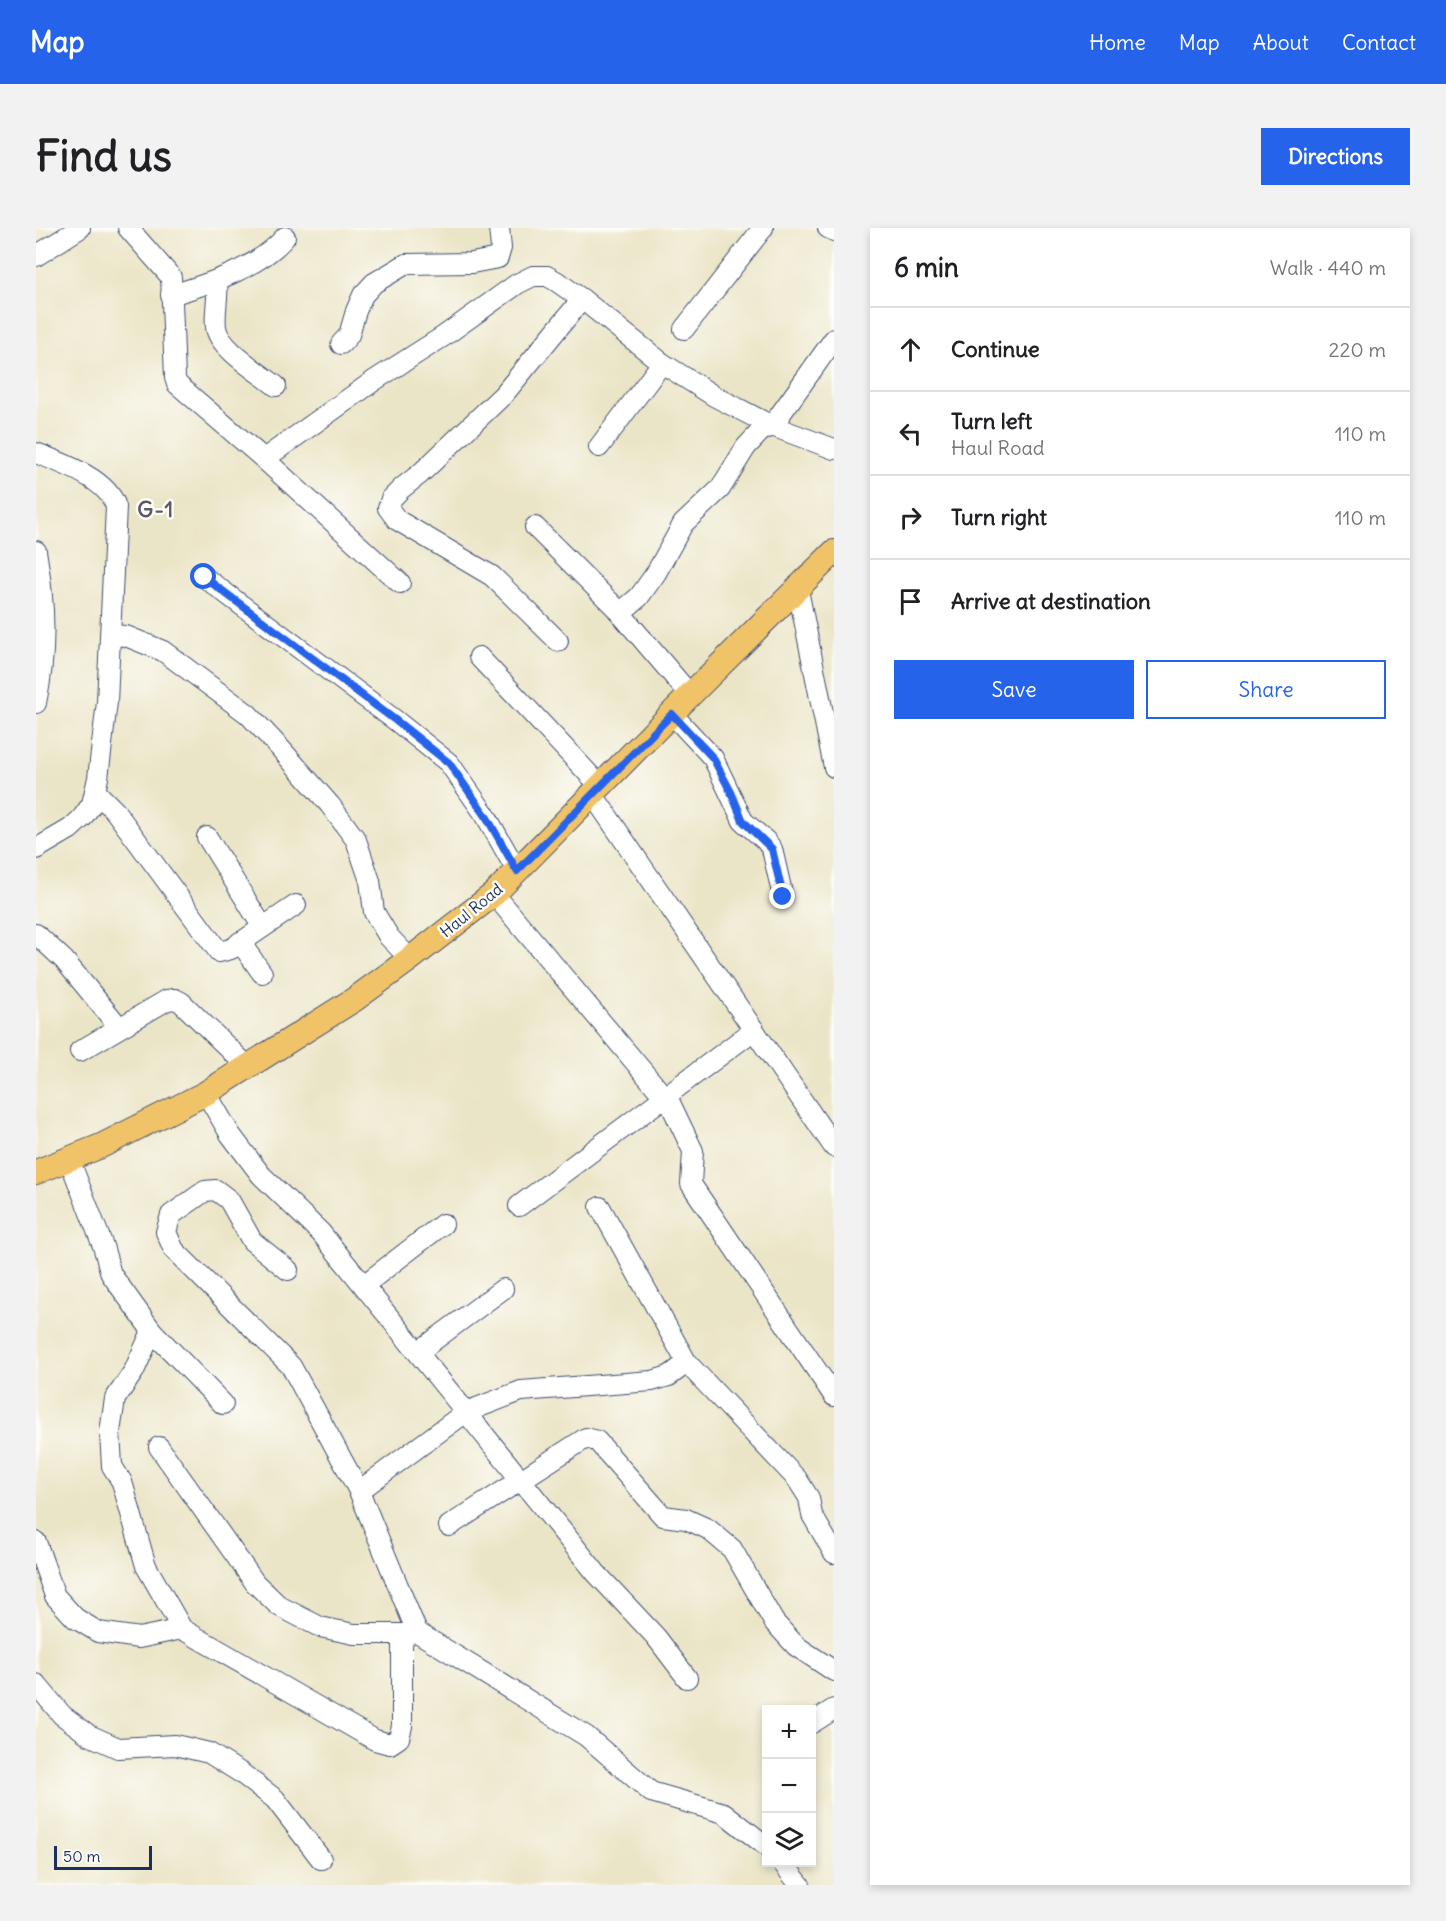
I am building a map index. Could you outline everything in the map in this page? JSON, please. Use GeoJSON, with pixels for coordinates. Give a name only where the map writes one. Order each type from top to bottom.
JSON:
{"type":"FeatureCollection","features":[{"type":"Feature","properties":{"kind":"main road","name":"Haul Road"},"geometry":{"type":"LineString","coordinates":[[36,1172],[100,1146],[206,1093],[354,999],[494,894],[834,552]]}},
{"type":"Feature","properties":{"kind":"street"},"geometry":{"type":"LineString","coordinates":[[36,256],[80,228]]}},
{"type":"Feature","properties":{"kind":"street"},"geometry":{"type":"LineString","coordinates":[[128,228],[171,277],[177,384],[264,459],[400,584]]}},
{"type":"Feature","properties":{"kind":"street"},"geometry":{"type":"LineString","coordinates":[[341,344],[349,335],[363,295],[374,283],[406,264],[472,262],[498,258],[501,248],[499,228]]}},
{"type":"Feature","properties":{"kind":"street"},"geometry":{"type":"LineString","coordinates":[[684,329],[762,228]]}},
{"type":"Feature","properties":{"kind":"street"},"geometry":{"type":"LineString","coordinates":[[828,228],[834,231]]}},
{"type":"Feature","properties":{"kind":"street"},"geometry":{"type":"LineString","coordinates":[[171,295],[217,280],[276,248],[285,237]]}},
{"type":"Feature","properties":{"kind":"street"},"geometry":{"type":"LineString","coordinates":[[264,459],[375,380],[444,336],[517,284],[533,276],[547,276],[582,298],[662,363],[714,396],[772,426],[834,449]]}},
{"type":"Feature","properties":{"kind":"street"},"geometry":{"type":"LineString","coordinates":[[217,280],[219,296],[216,328],[219,337],[226,347],[276,386]]}},
{"type":"Feature","properties":{"kind":"street"},"geometry":{"type":"LineString","coordinates":[[558,641],[492,576],[397,520],[388,508],[391,499],[402,488],[420,474],[504,394],[582,298]]}},
{"type":"Feature","properties":{"kind":"street"},"geometry":{"type":"LineString","coordinates":[[620,613],[639,597],[684,524],[720,489],[746,447],[761,431],[772,426],[834,339]]}},
{"type":"Feature","properties":{"kind":"street"},"geometry":{"type":"LineString","coordinates":[[599,447],[662,363]]}},
{"type":"Feature","properties":{"kind":"street"},"geometry":{"type":"LineString","coordinates":[[36,453],[67,464],[106,488],[113,496],[116,507],[107,702],[98,778],[92,804],[70,829],[36,849]]}},
{"type":"Feature","properties":{"kind":"street"},"geometry":{"type":"LineString","coordinates":[[535,527],[620,613],[690,695]]}},
{"type":"Feature","properties":{"kind":"street"},"geometry":{"type":"LineString","coordinates":[[36,551],[44,622],[40,685],[36,703]]}},
{"type":"Feature","properties":{"kind":"street"},"geometry":{"type":"LineString","coordinates":[[204,577],[449,763],[486,816],[517,871]]}},
{"type":"Feature","properties":{"kind":"street"},"geometry":{"type":"LineString","coordinates":[[798,590],[834,767]]}},
{"type":"Feature","properties":{"kind":"street"},"geometry":{"type":"LineString","coordinates":[[111,635],[126,636],[163,651],[248,714],[272,740],[330,806],[356,840],[370,881],[374,912],[389,937],[410,959]]}},
{"type":"Feature","properties":{"kind":"street"},"geometry":{"type":"LineString","coordinates":[[479,657],[597,791],[834,1147]]}},
{"type":"Feature","properties":{"kind":"street"},"geometry":{"type":"LineString","coordinates":[[672,714],[713,758],[743,821],[772,849],[783,897]]}},
{"type":"Feature","properties":{"kind":"street"},"geometry":{"type":"LineString","coordinates":[[95,791],[115,811],[219,952],[225,952],[296,905]]}},
{"type":"Feature","properties":{"kind":"street"},"geometry":{"type":"LineString","coordinates":[[207,837],[262,926]]}},
{"type":"Feature","properties":{"kind":"street"},"geometry":{"type":"LineString","coordinates":[[494,894],[671,1105],[693,1151],[691,1184],[834,1396]]}},
{"type":"Feature","properties":{"kind":"street"},"geometry":{"type":"LineString","coordinates":[[36,934],[64,960],[119,1027]]}},
{"type":"Feature","properties":{"kind":"street"},"geometry":{"type":"LineString","coordinates":[[240,942],[261,973]]}},
{"type":"Feature","properties":{"kind":"street"},"geometry":{"type":"LineString","coordinates":[[80,1051],[167,1000],[175,999],[182,1002],[247,1066]]}},
{"type":"Feature","properties":{"kind":"street"},"geometry":{"type":"LineString","coordinates":[[519,1206],[754,1030]]}},
{"type":"Feature","properties":{"kind":"street"},"geometry":{"type":"LineString","coordinates":[[206,1093],[230,1134],[261,1175],[321,1233],[596,1573],[656,1637],[687,1678]]}},
{"type":"Feature","properties":{"kind":"street"},"geometry":{"type":"LineString","coordinates":[[69,1159],[111,1274],[152,1331],[223,1404]]}},
{"type":"Feature","properties":{"kind":"street"},"geometry":{"type":"LineString","coordinates":[[288,1270],[252,1241],[229,1200],[216,1190],[205,1191],[171,1215],[166,1232],[174,1250],[291,1366],[359,1491],[412,1633]]}},
{"type":"Feature","properties":{"kind":"street"},"geometry":{"type":"LineString","coordinates":[[600,1207],[687,1363],[797,1479],[809,1498],[812,1515],[834,1553]]}},
{"type":"Feature","properties":{"kind":"street"},"geometry":{"type":"LineString","coordinates":[[364,1285],[443,1224]]}},
{"type":"Feature","properties":{"kind":"street"},"geometry":{"type":"LineString","coordinates":[[418,1352],[503,1289]]}},
{"type":"Feature","properties":{"kind":"street"},"geometry":{"type":"LineString","coordinates":[[152,1331],[134,1371],[115,1399],[110,1432],[112,1466],[122,1482],[146,1566],[182,1629],[375,1740],[390,1744],[399,1738],[402,1726],[402,1643],[412,1633]]}},
{"type":"Feature","properties":{"kind":"street"},"geometry":{"type":"LineString","coordinates":[[359,1491],[466,1412],[521,1391],[652,1381],[669,1376],[687,1363]]}},
{"type":"Feature","properties":{"kind":"street"},"geometry":{"type":"LineString","coordinates":[[449,1526],[586,1438],[597,1442],[663,1516],[686,1519],[708,1529],[732,1549],[774,1622],[796,1646],[834,1671]]}},
{"type":"Feature","properties":{"kind":"street"},"geometry":{"type":"LineString","coordinates":[[159,1447],[255,1582],[279,1606],[320,1627],[354,1634],[412,1633],[585,1737],[651,1792],[724,1813],[762,1841]]}},
{"type":"Feature","properties":{"kind":"street"},"geometry":{"type":"LineString","coordinates":[[36,1542],[56,1596],[75,1618],[98,1632],[139,1638],[182,1629]]}},
{"type":"Feature","properties":{"kind":"street"},"geometry":{"type":"LineString","coordinates":[[36,1684],[62,1715],[89,1735],[118,1748],[175,1745],[209,1753],[241,1773],[275,1799],[321,1859]]}},
{"type":"Feature","properties":{"kind":"street"},"geometry":{"type":"LineString","coordinates":[[816,1720],[834,1709]]}},
{"type":"Feature","properties":{"kind":"street"},"geometry":{"type":"LineString","coordinates":[[785,1867],[800,1885]]}},
{"type":"Feature","properties":{"kind":"district","name":"G-1"},"geometry":{"type":"Point","coordinates":[156,509]}},
{"type":"Feature","properties":{"kind":"route"},"geometry":{"type":"LineString","coordinates":[[204,577],[449,763],[486,816],[517,871],[672,714],[713,758],[743,821],[772,849],[783,897]]}}]}
